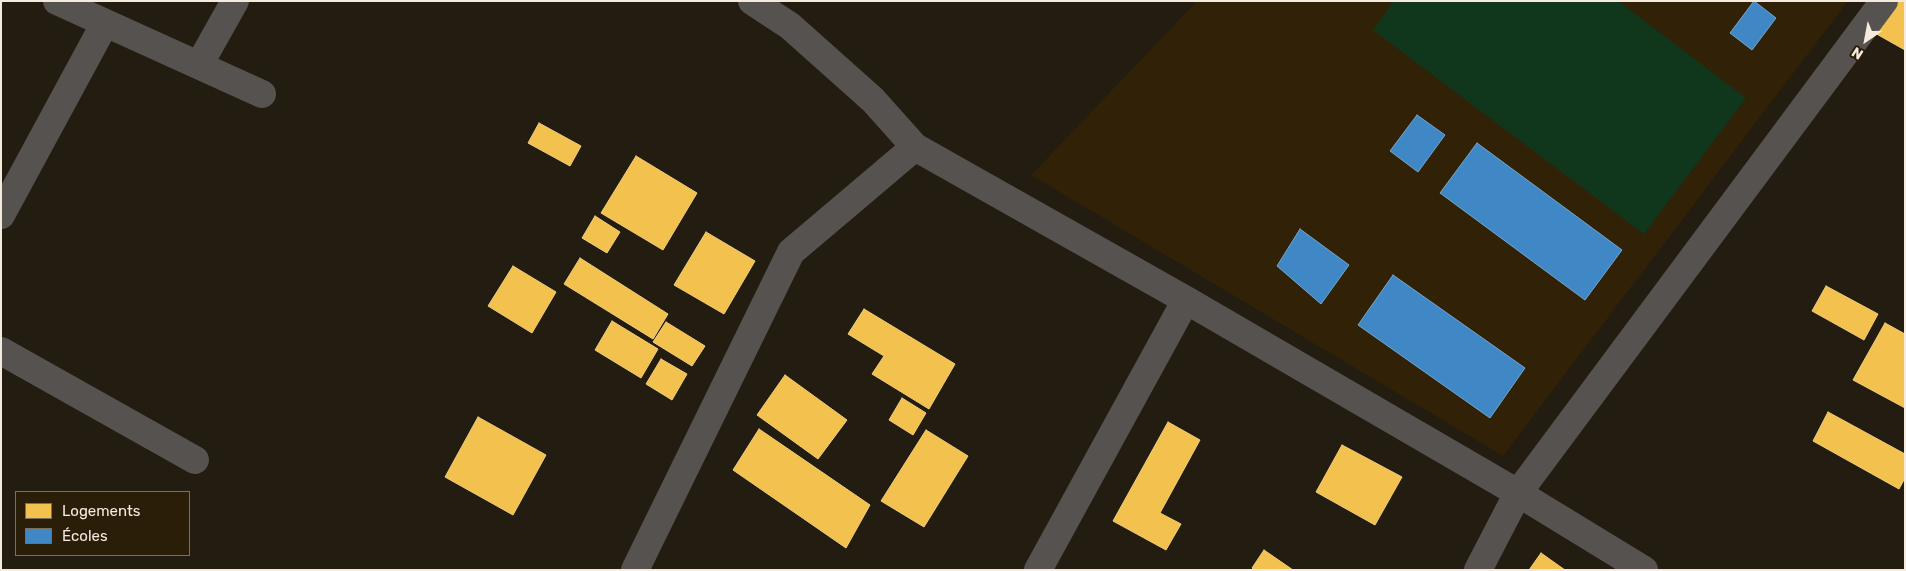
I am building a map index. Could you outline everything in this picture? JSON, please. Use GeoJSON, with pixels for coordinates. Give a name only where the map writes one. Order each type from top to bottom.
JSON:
{"type":"FeatureCollection","features":[{"type":"Feature","properties":{"kind":"street"},"geometry":{"type":"LineString","coordinates":[[57,1],[262,94]]}},
{"type":"Feature","properties":{"kind":"street"},"geometry":{"type":"LineString","coordinates":[[199,65],[235,1]]}},
{"type":"Feature","properties":{"kind":"street"},"geometry":{"type":"LineString","coordinates":[[752,1],[790,26],[873,100],[915,147],[1186,300],[1518,493],[1644,570]]}},
{"type":"Feature","properties":{"kind":"street"},"geometry":{"type":"LineString","coordinates":[[1478,570],[1518,493],[1884,1]]}},
{"type":"Feature","properties":{"kind":"street"},"geometry":{"type":"LineString","coordinates":[[1,215],[105,23]]}},
{"type":"Feature","properties":{"kind":"street"},"geometry":{"type":"LineString","coordinates":[[634,570],[791,252],[915,147]]}},
{"type":"Feature","properties":{"kind":"street"},"geometry":{"type":"LineString","coordinates":[[1038,570],[1186,300]]}},
{"type":"Feature","properties":{"kind":"street"},"geometry":{"type":"LineString","coordinates":[[1,351],[195,460]]}},
{"type":"Feature","properties":{"kind":"shaded area"},"geometry":{"type":"Polygon","coordinates":[[[1197,1],[1848,1],[1503,456],[1031,175],[1197,1]]]}},
{"type":"Feature","properties":{"kind":"green space"},"geometry":{"type":"Polygon","coordinates":[[[1394,1],[1618,1],[1746,98],[1644,234],[1373,30],[1394,1]]]}},
{"type":"Feature","properties":{"kind":"building: Logements"},"geometry":{"type":"Polygon","coordinates":[[[1891,1],[1905,1],[1905,50],[1873,32],[1891,1]]]}},
{"type":"Feature","properties":{"kind":"building: Logements"},"geometry":{"type":"Polygon","coordinates":[[[539,123],[581,146],[570,166],[528,143],[539,123]]]}},
{"type":"Feature","properties":{"kind":"building: Logements"},"geometry":{"type":"Polygon","coordinates":[[[636,156],[697,193],[663,250],[601,213],[636,156]]]}},
{"type":"Feature","properties":{"kind":"building: Logements"},"geometry":{"type":"Polygon","coordinates":[[[595,216],[620,232],[607,253],[582,238],[595,216]]]}},
{"type":"Feature","properties":{"kind":"building: Logements"},"geometry":{"type":"Polygon","coordinates":[[[706,232],[755,261],[724,314],[674,285],[706,232]]]}},
{"type":"Feature","properties":{"kind":"building: Logements"},"geometry":{"type":"Polygon","coordinates":[[[580,258],[668,314],[653,339],[564,284],[580,258]]]}},
{"type":"Feature","properties":{"kind":"building: Logements"},"geometry":{"type":"Polygon","coordinates":[[[513,266],[556,292],[532,333],[488,306],[513,266]]]}},
{"type":"Feature","properties":{"kind":"building: Logements"},"geometry":{"type":"Polygon","coordinates":[[[1826,286],[1878,314],[1864,340],[1812,311],[1826,286]]]}},
{"type":"Feature","properties":{"kind":"building: Logements"},"geometry":{"type":"Polygon","coordinates":[[[864,309],[955,364],[929,409],[872,374],[884,356],[848,334],[864,309]]]}},
{"type":"Feature","properties":{"kind":"building: Logements"},"geometry":{"type":"Polygon","coordinates":[[[612,321],[658,349],[641,378],[595,350],[612,321]]]}},
{"type":"Feature","properties":{"kind":"building: Logements"},"geometry":{"type":"Polygon","coordinates":[[[666,322],[705,346],[692,366],[653,342],[666,322]]]}},
{"type":"Feature","properties":{"kind":"building: Logements"},"geometry":{"type":"Polygon","coordinates":[[[1885,323],[1905,334],[1905,408],[1853,380],[1885,323]]]}},
{"type":"Feature","properties":{"kind":"building: Logements"},"geometry":{"type":"Polygon","coordinates":[[[661,359],[687,374],[672,400],[646,384],[661,359]]]}},
{"type":"Feature","properties":{"kind":"building: Logements"},"geometry":{"type":"Polygon","coordinates":[[[785,375],[847,420],[818,459],[757,415],[785,375]]]}},
{"type":"Feature","properties":{"kind":"building: Logements"},"geometry":{"type":"Polygon","coordinates":[[[902,398],[926,413],[913,435],[889,420],[902,398]]]}},
{"type":"Feature","properties":{"kind":"building: Logements"},"geometry":{"type":"Polygon","coordinates":[[[1828,412],[1905,454],[1905,478],[1899,489],[1813,441],[1828,412]]]}},
{"type":"Feature","properties":{"kind":"building: Logements"},"geometry":{"type":"Polygon","coordinates":[[[478,417],[546,455],[513,515],[445,477],[478,417]]]}},
{"type":"Feature","properties":{"kind":"building: Logements"},"geometry":{"type":"Polygon","coordinates":[[[1168,422],[1200,440],[1160,513],[1181,524],[1166,550],[1113,521],[1168,422]]]}},
{"type":"Feature","properties":{"kind":"building: Logements"},"geometry":{"type":"Polygon","coordinates":[[[759,429],[870,505],[846,548],[733,470],[759,429]]]}},
{"type":"Feature","properties":{"kind":"building: Logements"},"geometry":{"type":"Polygon","coordinates":[[[926,430],[968,456],[924,527],[881,501],[926,430]]]}},
{"type":"Feature","properties":{"kind":"building: Logements"},"geometry":{"type":"Polygon","coordinates":[[[1342,445],[1402,477],[1375,525],[1316,492],[1342,445]]]}},
{"type":"Feature","properties":{"kind":"building: Logements"},"geometry":{"type":"Polygon","coordinates":[[[1264,550],[1293,570],[1254,570],[1252,568],[1264,550]]]}},
{"type":"Feature","properties":{"kind":"building: Logements"},"geometry":{"type":"Polygon","coordinates":[[[1541,553],[1565,570],[1529,570],[1541,553]]]}},
{"type":"Feature","properties":{"kind":"building: Écoles"},"geometry":{"type":"Polygon","coordinates":[[[1754,1],[1776,18],[1752,50],[1730,33],[1754,1]]]}},
{"type":"Feature","properties":{"kind":"building: Écoles"},"geometry":{"type":"Polygon","coordinates":[[[1417,115],[1445,135],[1418,172],[1390,151],[1417,115]]]}},
{"type":"Feature","properties":{"kind":"building: Écoles"},"geometry":{"type":"Polygon","coordinates":[[[1477,143],[1622,250],[1585,300],[1440,193],[1477,143]]]}},
{"type":"Feature","properties":{"kind":"building: Écoles"},"geometry":{"type":"Polygon","coordinates":[[[1300,229],[1349,265],[1321,304],[1277,266],[1300,229]]]}},
{"type":"Feature","properties":{"kind":"building: Écoles"},"geometry":{"type":"Polygon","coordinates":[[[1393,275],[1525,368],[1490,418],[1358,325],[1393,275]]]}}]}
